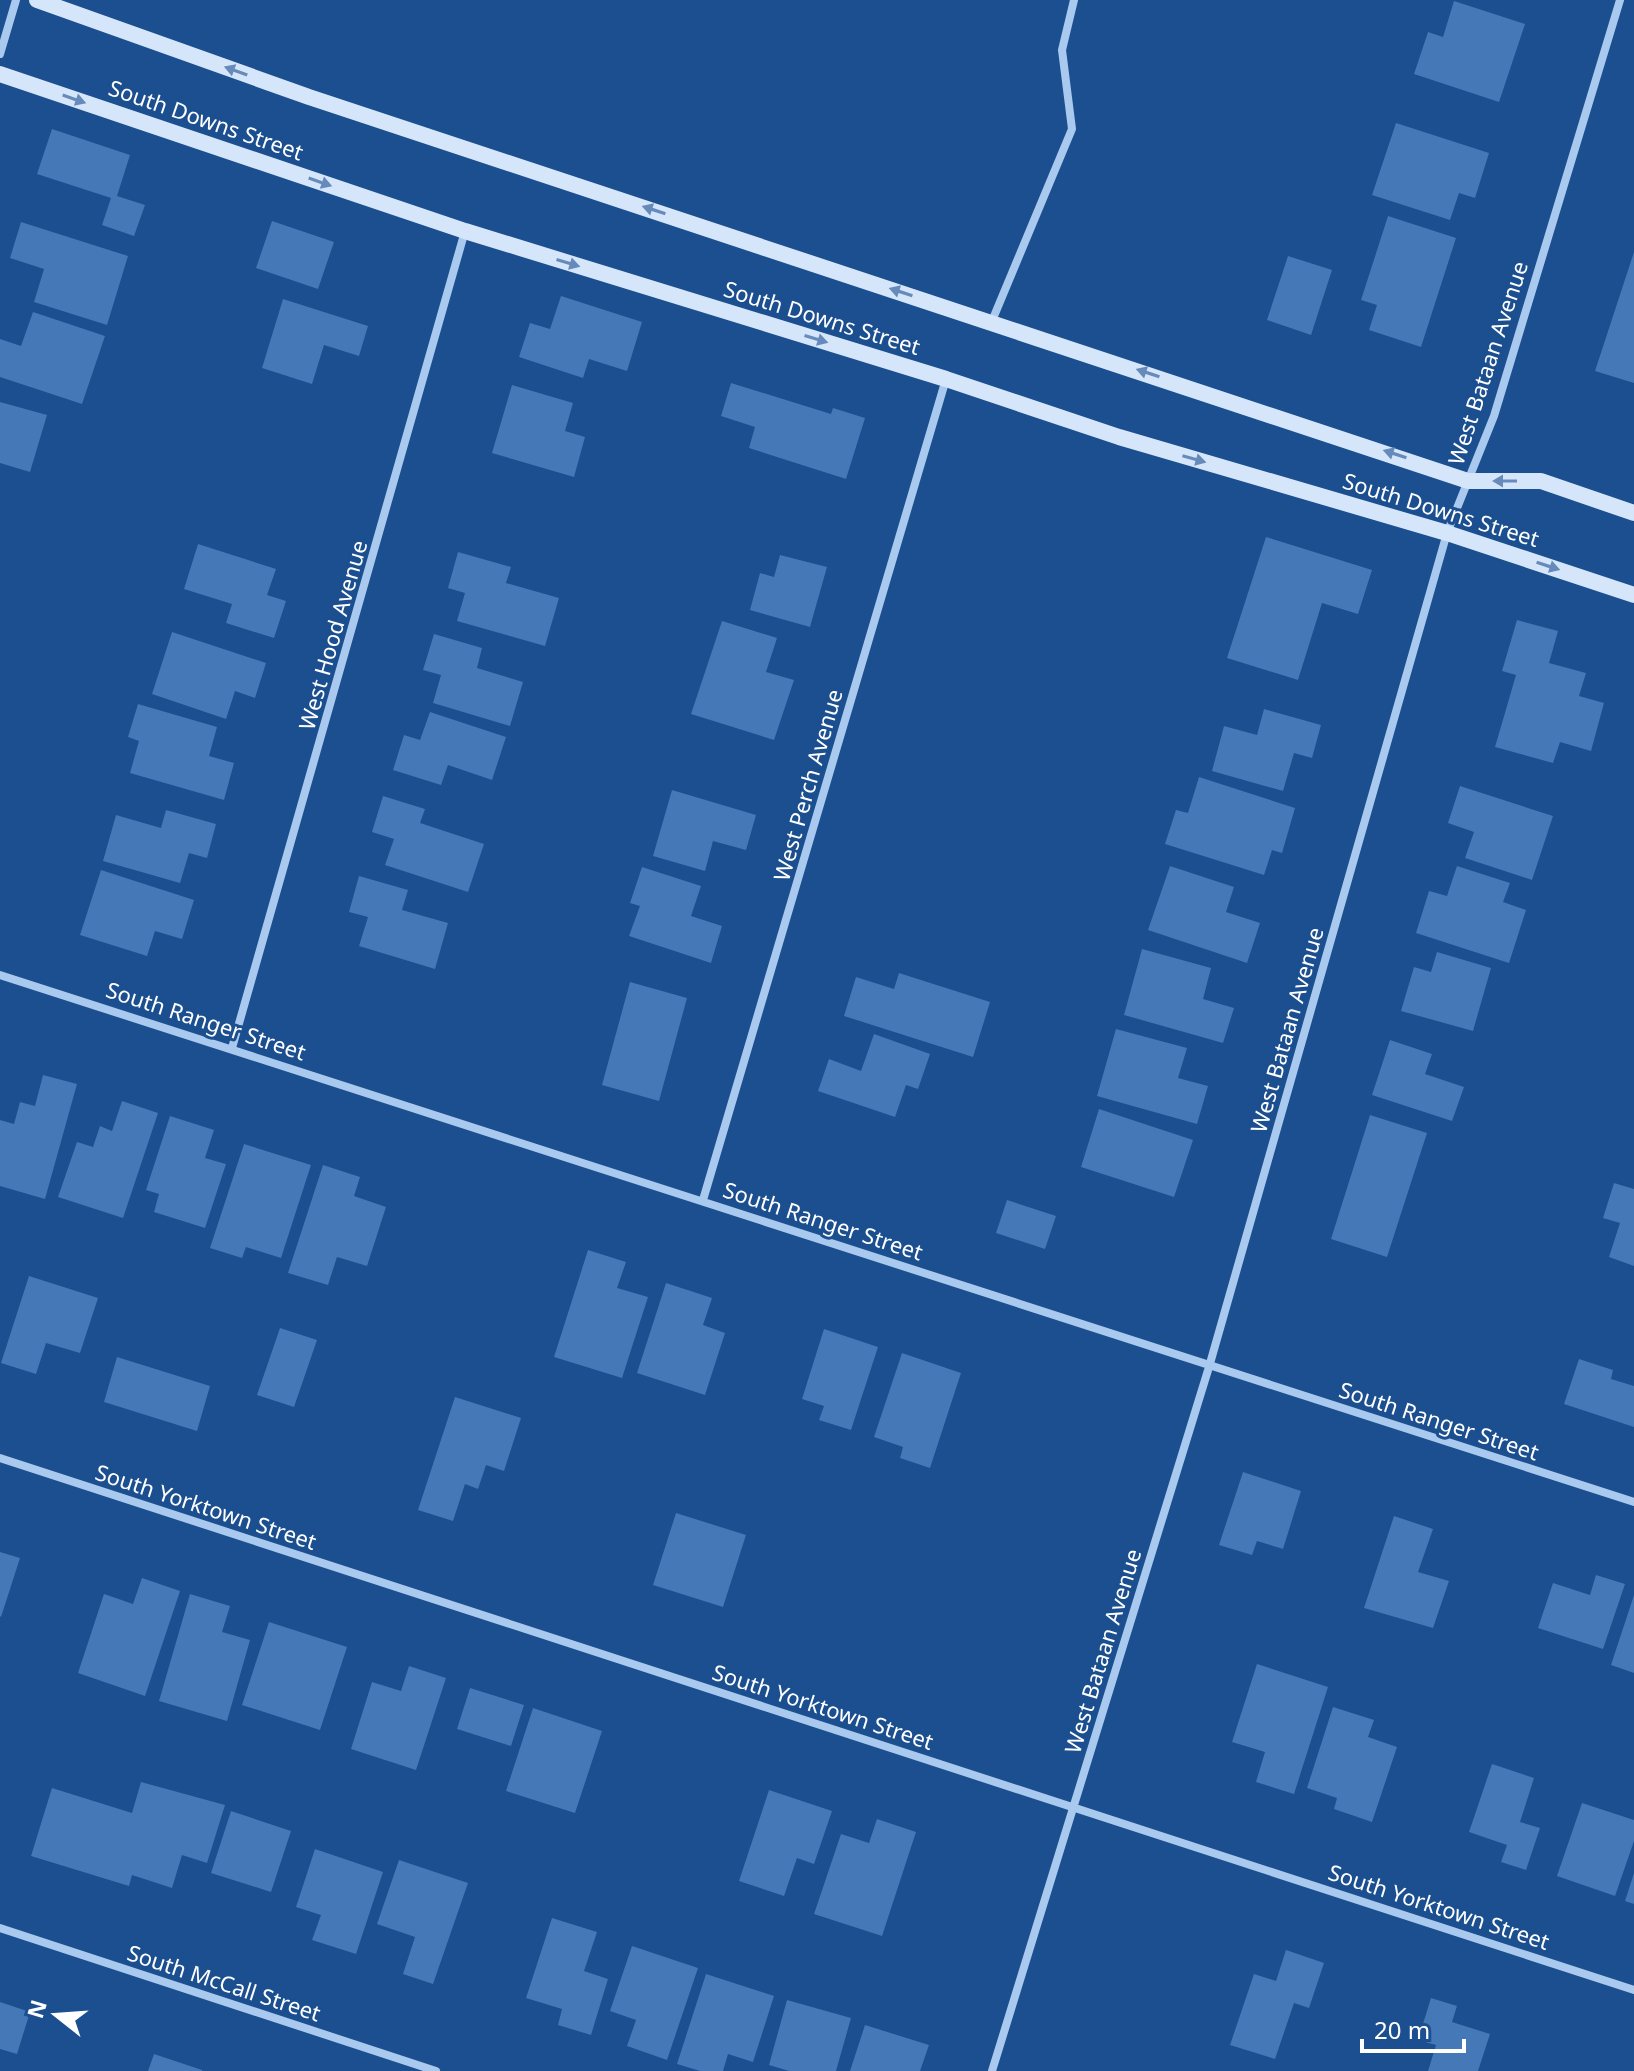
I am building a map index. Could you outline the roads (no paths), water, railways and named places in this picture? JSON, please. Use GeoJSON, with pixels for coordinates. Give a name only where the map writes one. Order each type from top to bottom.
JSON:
{"type":"FeatureCollection","features":[{"type":"Feature","properties":{"kind":"main road","name":"South Downs Street"},"geometry":{"type":"LineString","coordinates":[[37,0],[309,97],[1468,481],[1541,481],[1634,513]]}},
{"type":"Feature","properties":{"kind":"main road","name":"South Downs Street"},"geometry":{"type":"LineString","coordinates":[[0,74],[465,231],[946,379],[1119,437],[1447,533],[1634,595]]}},
{"type":"Feature","properties":{"kind":"street"},"geometry":{"type":"LineString","coordinates":[[0,54],[16,0]]}},
{"type":"Feature","properties":{"kind":"street"},"geometry":{"type":"LineString","coordinates":[[992,321],[1072,129],[1062,50],[1074,0]]}},
{"type":"Feature","properties":{"kind":"street","name":"West Bataan Avenue"},"geometry":{"type":"LineString","coordinates":[[992,2071],[1209,1367],[1447,533],[1494,416],[1620,0]]}},
{"type":"Feature","properties":{"kind":"street","name":"West Hood Avenue"},"geometry":{"type":"LineString","coordinates":[[232,1048],[465,231]]}},
{"type":"Feature","properties":{"kind":"street","name":"West Perch Avenue"},"geometry":{"type":"LineString","coordinates":[[703,1200],[946,379]]}},
{"type":"Feature","properties":{"kind":"street","name":"South Ranger Street"},"geometry":{"type":"LineString","coordinates":[[0,975],[1634,1502]]}},
{"type":"Feature","properties":{"kind":"street","name":"South Yorktown Street"},"geometry":{"type":"LineString","coordinates":[[0,1458],[1634,1990]]}},
{"type":"Feature","properties":{"kind":"street","name":"South McCall Street"},"geometry":{"type":"LineString","coordinates":[[0,1928],[436,2071]]}}]}
